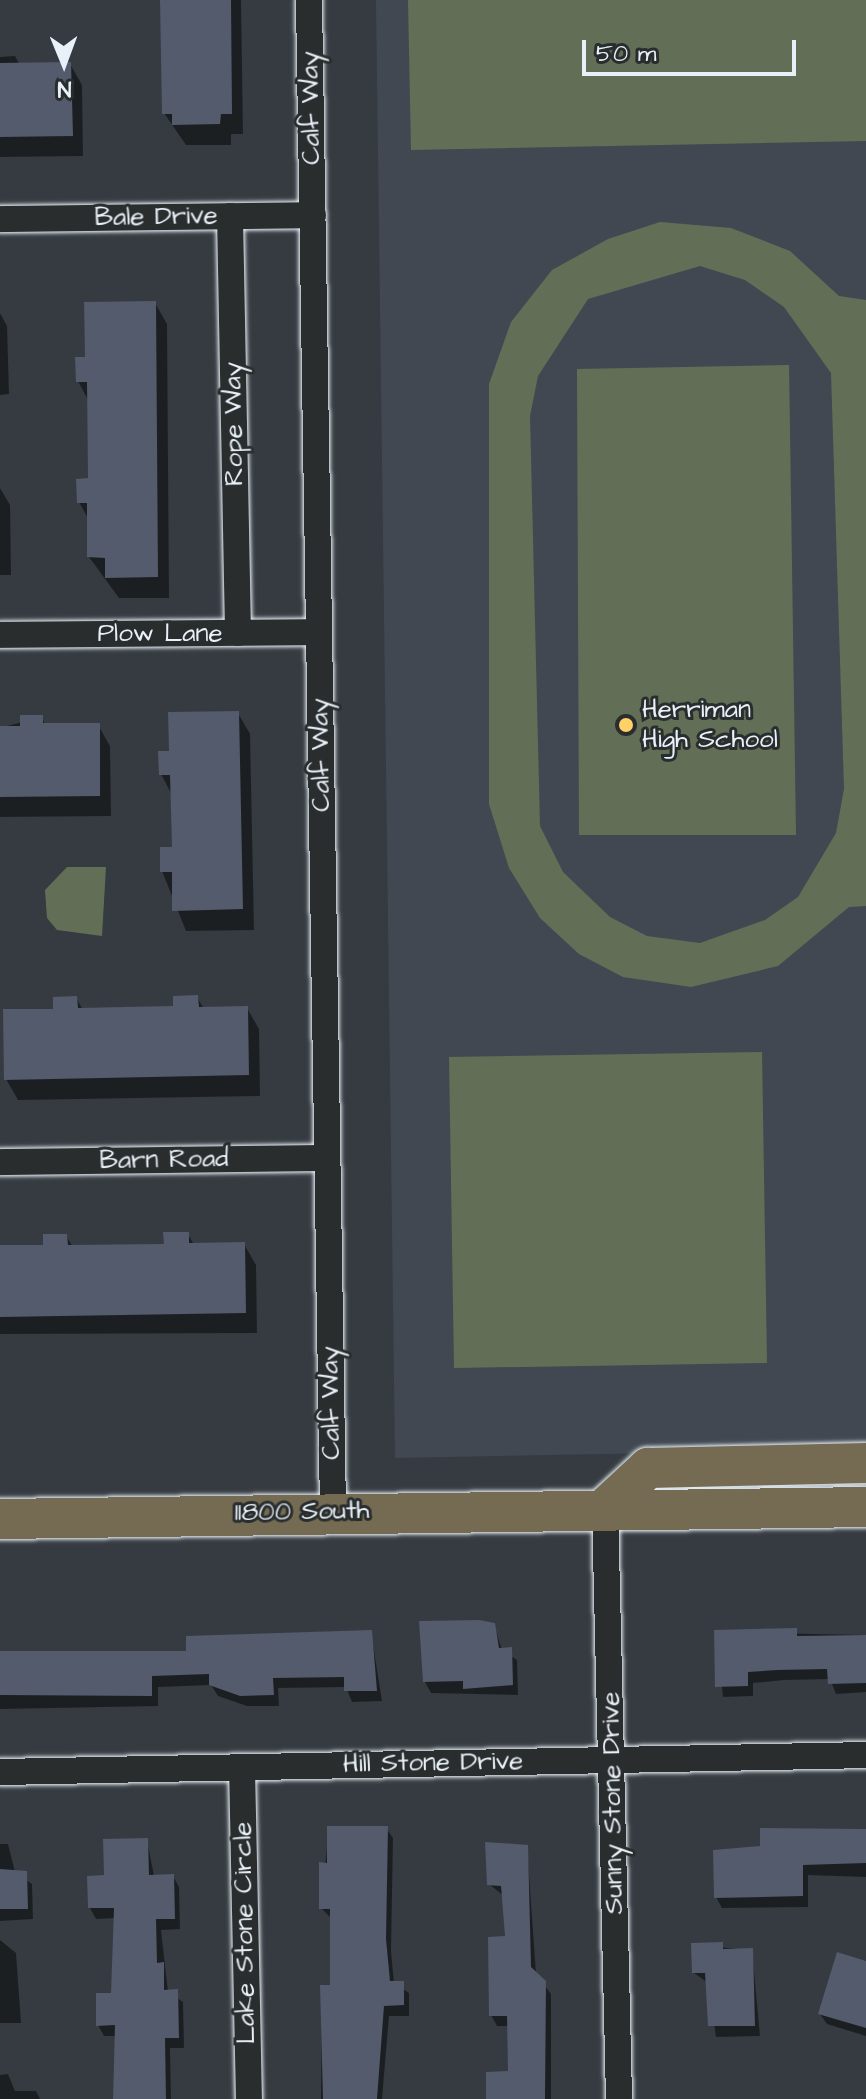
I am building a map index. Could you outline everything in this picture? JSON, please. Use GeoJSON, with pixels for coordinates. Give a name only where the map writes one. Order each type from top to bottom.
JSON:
{"type":"FeatureCollection","features":[{"type":"Feature","properties":{"kind":"main road"},"geometry":{"type":"LineString","coordinates":[[605,1508],[648,1468],[866,1463]]}},
{"type":"Feature","properties":{"kind":"main road"},"geometry":{"type":"LineString","coordinates":[[605,1508],[866,1507]]}},
{"type":"Feature","properties":{"kind":"main road","name":"11800 South"},"geometry":{"type":"LineString","coordinates":[[0,1519],[605,1508],[669,1535],[866,1531]]}},
{"type":"Feature","properties":{"kind":"street","name":"Calf Way"},"geometry":{"type":"LineString","coordinates":[[309,0],[333,1511]]}},
{"type":"Feature","properties":{"kind":"street","name":"Bale Drive"},"geometry":{"type":"LineString","coordinates":[[0,219],[313,215]]}},
{"type":"Feature","properties":{"kind":"street","name":"Rope Way"},"geometry":{"type":"LineString","coordinates":[[230,216],[238,633]]}},
{"type":"Feature","properties":{"kind":"street","name":"Plow Lane"},"geometry":{"type":"LineString","coordinates":[[0,635],[319,632]]}},
{"type":"Feature","properties":{"kind":"street","name":"Barn Road"},"geometry":{"type":"LineString","coordinates":[[0,1162],[327,1158]]}},
{"type":"Feature","properties":{"kind":"street","name":"Sunny Stone Drive"},"geometry":{"type":"LineString","coordinates":[[605,1508],[619,2099]]}},
{"type":"Feature","properties":{"kind":"street","name":"Hill Stone Drive"},"geometry":{"type":"LineString","coordinates":[[0,1772],[866,1755]]}},
{"type":"Feature","properties":{"kind":"street","name":"Lake Stone Circle"},"geometry":{"type":"LineString","coordinates":[[242,1767],[249,2099]]}},
{"type":"Feature","properties":{"kind":"shaded area","name":"Herriman High School"},"geometry":{"type":"Polygon","coordinates":[[[376,0],[866,0],[866,1449],[395,1458],[376,0]]]}},
{"type":"Feature","properties":{"kind":"green space"},"geometry":{"type":"Polygon","coordinates":[[[408,0],[866,0],[866,141],[411,150],[408,0]]]}},
{"type":"Feature","properties":{"kind":"green space"},"geometry":{"type":"Polygon","coordinates":[[[660,222],[731,228],[790,251],[839,296],[866,300],[866,906],[849,907],[778,966],[691,987],[623,977],[579,954],[540,918],[509,868],[489,804],[489,384],[511,322],[552,270],[608,239],[660,222]],[[700,266],[588,299],[538,376],[530,416],[540,826],[563,872],[610,917],[647,936],[700,943],[765,920],[798,897],[836,833],[844,789],[831,373],[784,307],[745,280],[700,266]]]}},
{"type":"Feature","properties":{"kind":"green space"},"geometry":{"type":"Polygon","coordinates":[[[789,365],[796,835],[579,835],[577,369],[789,365]]]}},
{"type":"Feature","properties":{"kind":"green space"},"geometry":{"type":"Polygon","coordinates":[[[67,867],[106,867],[102,936],[57,930],[47,918],[45,890],[67,867]]]}},
{"type":"Feature","properties":{"kind":"green space"},"geometry":{"type":"Polygon","coordinates":[[[762,1052],[767,1363],[454,1368],[449,1057],[762,1052]]]}},
{"type":"Feature","properties":{"kind":"building"},"geometry":{"type":"Polygon","coordinates":[[[160,0],[231,0],[232,114],[221,114],[220,124],[172,125],[172,114],[162,114],[160,0]]]}},
{"type":"Feature","properties":{"kind":"building"},"geometry":{"type":"Polygon","coordinates":[[[71,62],[73,136],[0,137],[0,63],[71,62]]]}},
{"type":"Feature","properties":{"kind":"building"},"geometry":{"type":"Polygon","coordinates":[[[156,301],[158,577],[105,578],[105,558],[87,557],[87,503],[77,503],[76,479],[88,478],[87,382],[76,382],[75,357],[85,357],[84,302],[156,301]]]}},
{"type":"Feature","properties":{"kind":"building"},"geometry":{"type":"Polygon","coordinates":[[[239,711],[243,909],[172,911],[172,872],[160,872],[160,847],[172,847],[170,775],[159,775],[158,751],[169,751],[168,712],[239,711]]]}},
{"type":"Feature","properties":{"kind":"building"},"geometry":{"type":"Polygon","coordinates":[[[20,715],[43,715],[43,723],[100,723],[100,796],[0,797],[0,726],[20,726],[20,715]]]}},
{"type":"Feature","properties":{"kind":"building"},"geometry":{"type":"Polygon","coordinates":[[[198,995],[199,1007],[248,1006],[249,1075],[4,1080],[3,1009],[53,1009],[53,997],[77,996],[78,1008],[173,1006],[173,996],[198,995]]]}},
{"type":"Feature","properties":{"kind":"building"},"geometry":{"type":"Polygon","coordinates":[[[163,1232],[189,1232],[189,1243],[245,1242],[246,1313],[0,1317],[0,1245],[43,1245],[43,1234],[67,1234],[68,1245],[164,1244],[163,1232]]]}},
{"type":"Feature","properties":{"kind":"building"},"geometry":{"type":"Polygon","coordinates":[[[479,1620],[495,1623],[499,1648],[512,1647],[513,1685],[463,1689],[463,1681],[423,1682],[419,1621],[479,1620]]]}},
{"type":"Feature","properties":{"kind":"building"},"geometry":{"type":"Polygon","coordinates":[[[797,1628],[797,1636],[866,1635],[866,1683],[828,1684],[827,1669],[777,1670],[748,1672],[748,1686],[715,1687],[714,1630],[797,1628]]]}},
{"type":"Feature","properties":{"kind":"building"},"geometry":{"type":"Polygon","coordinates":[[[372,1630],[377,1691],[344,1691],[344,1677],[273,1678],[274,1695],[240,1696],[209,1685],[209,1674],[152,1676],[152,1696],[0,1695],[0,1651],[186,1651],[186,1636],[372,1630]]]}},
{"type":"Feature","properties":{"kind":"building"},"geometry":{"type":"Polygon","coordinates":[[[327,1826],[388,1826],[386,1939],[390,1981],[404,1981],[404,2005],[384,2006],[377,2099],[323,2099],[320,1985],[330,1985],[330,1909],[319,1909],[319,1862],[327,1863],[327,1826]]]}},
{"type":"Feature","properties":{"kind":"building"},"geometry":{"type":"Polygon","coordinates":[[[760,1828],[866,1829],[866,1863],[803,1865],[803,1896],[714,1898],[713,1850],[760,1846],[760,1828]]]}},
{"type":"Feature","properties":{"kind":"building"},"geometry":{"type":"Polygon","coordinates":[[[148,1838],[149,1875],[174,1874],[175,1919],[156,1919],[157,1963],[164,1962],[164,1990],[178,1989],[179,2038],[165,2038],[166,2099],[113,2099],[115,2025],[96,2026],[96,1993],[111,1993],[114,1908],[88,1908],[87,1876],[104,1875],[103,1839],[148,1838]]]}},
{"type":"Feature","properties":{"kind":"building"},"geometry":{"type":"Polygon","coordinates":[[[485,1842],[528,1845],[531,1967],[546,1981],[545,2099],[486,2099],[486,2072],[508,2071],[507,2016],[489,2016],[488,1937],[505,1936],[501,1886],[487,1885],[485,1842]]]}},
{"type":"Feature","properties":{"kind":"building"},"geometry":{"type":"Polygon","coordinates":[[[0,1869],[27,1871],[28,1909],[0,1909],[0,1869]]]}},
{"type":"Feature","properties":{"kind":"building"},"geometry":{"type":"Polygon","coordinates":[[[723,1942],[723,1949],[753,1948],[755,2026],[708,2026],[705,1973],[692,1973],[691,1943],[723,1942]]]}},
{"type":"Feature","properties":{"kind":"building"},"geometry":{"type":"Polygon","coordinates":[[[837,1952],[866,1961],[866,2028],[818,2014],[837,1952]]]}},
{"type":"Feature","properties":{"kind":"place","name":"Herriman High School"},"geometry":{"type":"Point","coordinates":[626,725]}}]}
